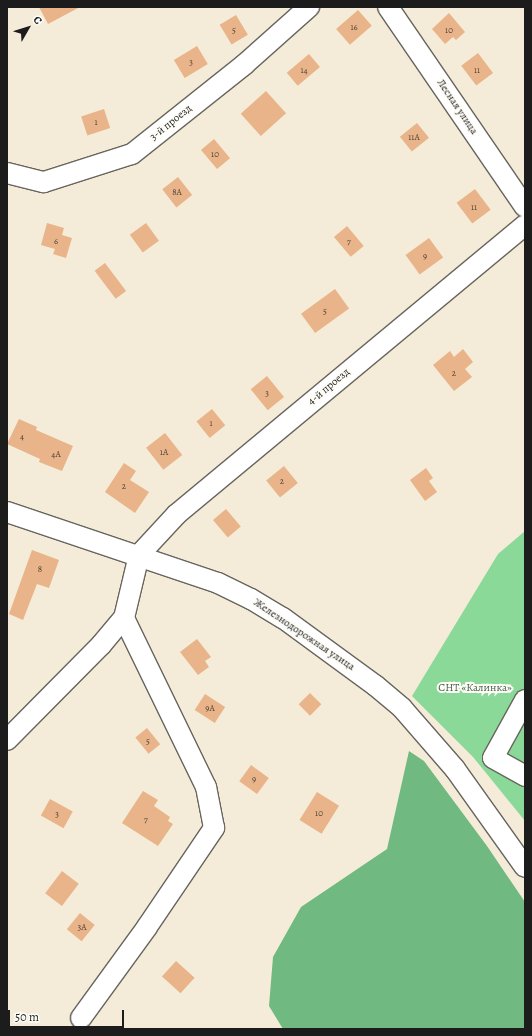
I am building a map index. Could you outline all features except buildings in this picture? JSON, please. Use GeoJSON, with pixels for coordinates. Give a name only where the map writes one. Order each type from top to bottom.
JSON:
{"type":"FeatureCollection","features":[{"type":"Feature","properties":{"kind":"street","name":"3-й проезд"},"geometry":{"type":"LineString","coordinates":[[7,173],[44,182],[132,154],[244,64],[309,7]]}},
{"type":"Feature","properties":{"kind":"street","name":"Лесная улица"},"geometry":{"type":"LineString","coordinates":[[388,7],[525,207]]}},
{"type":"Feature","properties":{"kind":"street","name":"4-й проезд"},"geometry":{"type":"LineString","coordinates":[[139,555],[177,514],[525,225]]}},
{"type":"Feature","properties":{"kind":"street","name":"Железнодорожная улица"},"geometry":{"type":"LineString","coordinates":[[7,512],[139,555],[218,583],[251,599],[324,647],[376,686],[402,708],[451,763],[525,866]]}},
{"type":"Feature","properties":{"kind":"street"},"geometry":{"type":"LineString","coordinates":[[7,740],[101,644],[124,618],[139,555]]}},
{"type":"Feature","properties":{"kind":"street"},"geometry":{"type":"LineString","coordinates":[[81,1018],[147,927],[214,828],[206,788],[124,618]]}},
{"type":"Feature","properties":{"kind":"street"},"geometry":{"type":"LineString","coordinates":[[525,700],[493,758],[525,776]]}},
{"type":"Feature","properties":{"kind":"green space","name":"СНТ «Калинка»"},"geometry":{"type":"Polygon","coordinates":[[[525,531],[525,821],[473,757],[412,696],[498,554],[525,531]]]}},
{"type":"Feature","properties":{"kind":"green space"},"geometry":{"type":"Polygon","coordinates":[[[409,751],[424,761],[487,846],[525,902],[525,1029],[283,1029],[269,1006],[273,957],[301,907],[387,849],[409,751]]]}}]}
